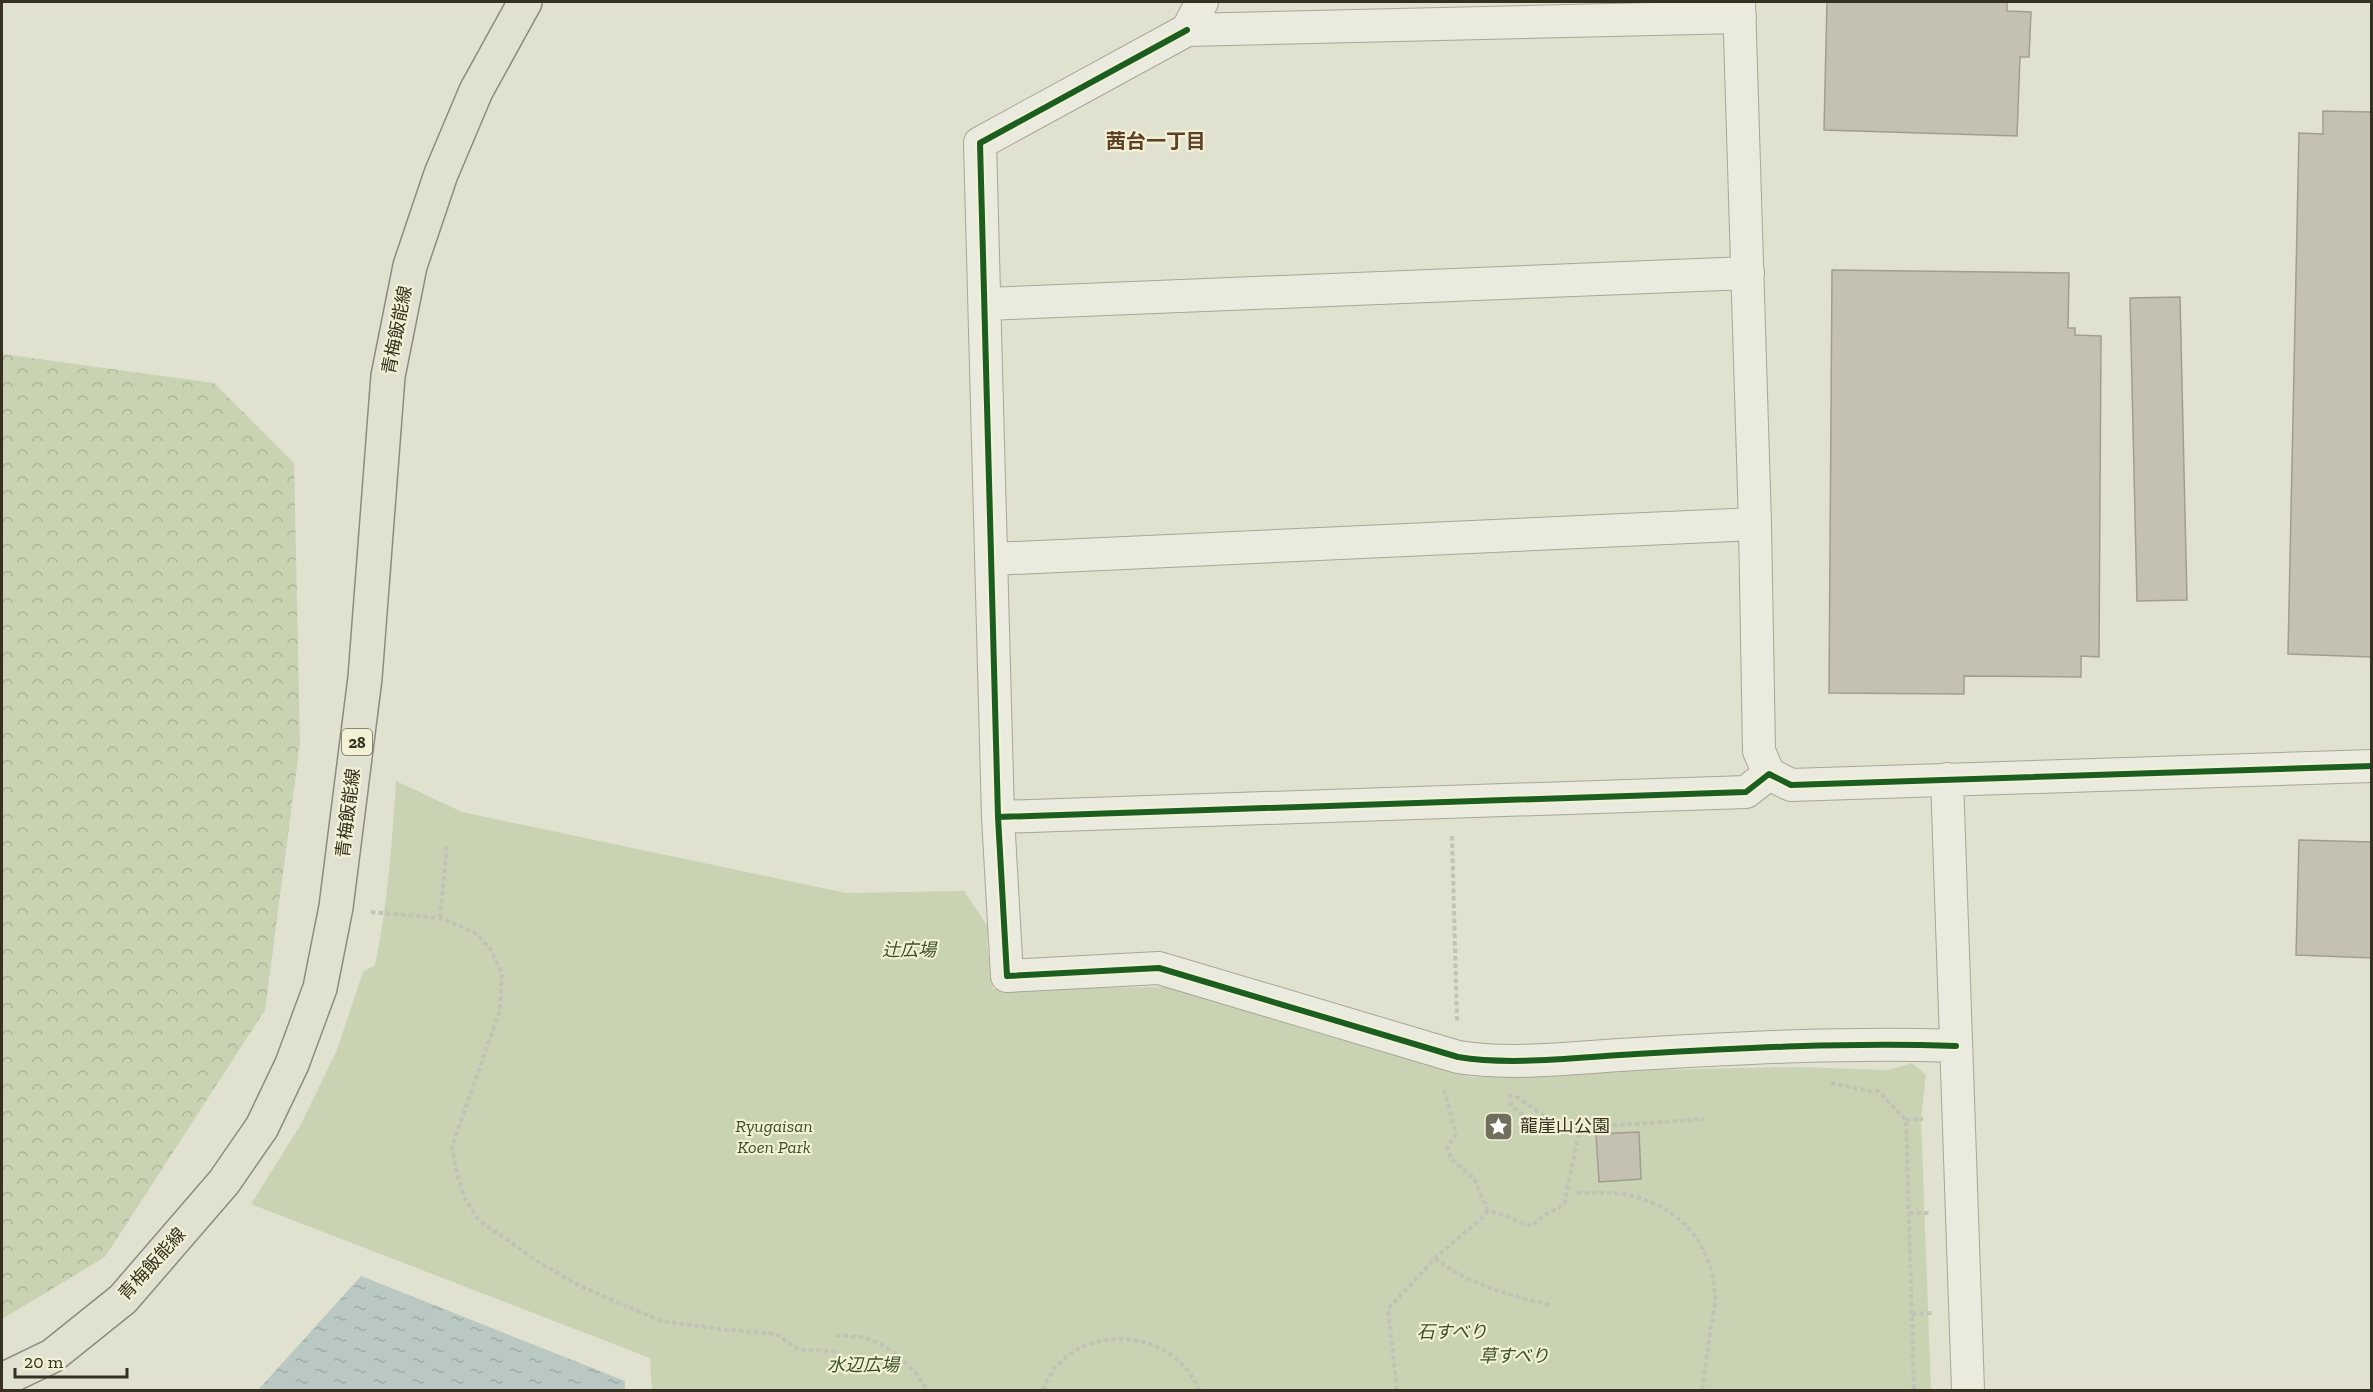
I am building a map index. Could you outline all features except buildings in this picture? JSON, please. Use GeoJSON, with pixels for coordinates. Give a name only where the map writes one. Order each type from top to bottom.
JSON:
{"type":"FeatureCollection","features":[{"type":"Feature","properties":{"kind":"main road","name":"青梅飯能線"},"geometry":{"type":"LineString","coordinates":[[2,1380],[52,1356],[123,1299],[224,1182],[262,1127],[292,1064],[320,988],[336,907],[364,678],[388,376],[410,266],[441,174],[477,91],[525,2]]}},
{"type":"Feature","properties":{"kind":"street"},"geometry":{"type":"LineString","coordinates":[[1187,30],[1202,2]]}},
{"type":"Feature","properties":{"kind":"street"},"geometry":{"type":"LineString","coordinates":[[1956,1046],[1889,1043],[1471,1060],[1160,968],[1007,976],[998,817],[980,143],[1187,30],[1740,9],[1755,524],[1759,751],[1769,774],[1791,785],[2372,766]]}},
{"type":"Feature","properties":{"kind":"street"},"geometry":{"type":"LineString","coordinates":[[985,304],[1748,273]]}},
{"type":"Feature","properties":{"kind":"street"},"geometry":{"type":"LineString","coordinates":[[992,560],[1755,524]]}},
{"type":"Feature","properties":{"kind":"street"},"geometry":{"type":"LineString","coordinates":[[998,817],[1746,792],[1769,774]]}},
{"type":"Feature","properties":{"kind":"street"},"geometry":{"type":"LineString","coordinates":[[1947,779],[1968,1390]]}},
{"type":"Feature","properties":{"kind":"path"},"geometry":{"type":"LineString","coordinates":[[1451,802],[1458,1057]]}},
{"type":"Feature","properties":{"kind":"path"},"geometry":{"type":"LineString","coordinates":[[440,918],[447,845]]}},
{"type":"Feature","properties":{"kind":"path"},"geometry":{"type":"LineString","coordinates":[[336,907],[385,915],[440,918],[477,934],[491,950],[502,973],[500,1010],[452,1146],[457,1175],[466,1200],[479,1220],[540,1263],[578,1285],[661,1321],[776,1334],[799,1350],[836,1351]]}},
{"type":"Feature","properties":{"kind":"path"},"geometry":{"type":"LineString","coordinates":[[1827,1082],[1878,1091],[1906,1120],[1914,1390]]}},
{"type":"Feature","properties":{"kind":"path"},"geometry":{"type":"LineString","coordinates":[[1444,1089],[1456,1134],[1447,1148],[1451,1159],[1473,1177],[1488,1210],[1532,1226],[1543,1216],[1564,1205],[1580,1128]]}},
{"type":"Feature","properties":{"kind":"path"},"geometry":{"type":"LineString","coordinates":[[1509,1090],[1511,1106],[1538,1129],[1546,1118]]}},
{"type":"Feature","properties":{"kind":"path"},"geometry":{"type":"LineString","coordinates":[[1527,1104],[1546,1118],[1562,1125],[1580,1128],[1704,1119]]}},
{"type":"Feature","properties":{"kind":"path"},"geometry":{"type":"LineString","coordinates":[[1906,1120],[1921,1119]]}},
{"type":"Feature","properties":{"kind":"path"},"geometry":{"type":"LineString","coordinates":[[1577,1193],[1631,1196],[1656,1204],[1678,1217],[1694,1233],[1705,1250],[1715,1300],[1702,1390]]}},
{"type":"Feature","properties":{"kind":"path"},"geometry":{"type":"LineString","coordinates":[[1397,1390],[1388,1309],[1435,1258],[1482,1218],[1488,1210]]}},
{"type":"Feature","properties":{"kind":"path"},"geometry":{"type":"LineString","coordinates":[[1435,1258],[1452,1271],[1499,1293],[1551,1305]]}},
{"type":"Feature","properties":{"kind":"path"},"geometry":{"type":"LineString","coordinates":[[1912,1314],[1928,1313]]}},
{"type":"Feature","properties":{"kind":"path"},"geometry":{"type":"LineString","coordinates":[[836,1335],[866,1338],[903,1359],[919,1376],[927,1390]]}},
{"type":"Feature","properties":{"kind":"path"},"geometry":{"type":"LineString","coordinates":[[1043,1390],[1058,1365],[1071,1353],[1089,1342],[1107,1338],[1128,1338],[1155,1347],[1174,1358],[1195,1381],[1199,1390]]}},
{"type":"Feature","properties":{"kind":"green space"},"geometry":{"type":"Polygon","coordinates":[[[2,354],[214,383],[294,463],[300,743],[265,1010],[105,1257],[2,1319],[2,354]]]}},
{"type":"Feature","properties":{"kind":"green space","name":"Ryugaisan Koen Park"},"geometry":{"type":"Polygon","coordinates":[[[396,781],[462,812],[846,893],[964,891],[988,927],[987,944],[993,989],[1169,987],[1471,1077],[1544,1072],[1797,1067],[1888,1070],[1912,1063],[1926,1075],[1921,1119],[1931,1390],[652,1390],[650,1358],[251,1204],[300,1126],[337,1050],[363,972],[375,965],[386,896],[396,781]]]}},
{"type":"Feature","properties":{"kind":"water"},"geometry":{"type":"Polygon","coordinates":[[[361,1276],[625,1381],[625,1390],[258,1390],[361,1276]]]}},
{"type":"Feature","properties":{"kind":"cycle path"},"geometry":{"type":"LineString","coordinates":[[1187,30],[980,143],[998,817],[1007,976],[1159,968],[1458,1057],[1479,1060],[1546,1060],[1796,1046],[1956,1046]]}},
{"type":"Feature","properties":{"kind":"cycle path"},"geometry":{"type":"LineString","coordinates":[[998,817],[1746,792],[1769,774],[1791,785],[2372,766]]}},
{"type":"Feature","properties":{"kind":"place","name":"龍崖山公園"},"geometry":{"type":"Point","coordinates":[1499,1126]}},
{"type":"Feature","properties":{"kind":"district","name":"茜台一丁目"},"geometry":{"type":"Point","coordinates":[1156,141]}},
{"type":"Feature","properties":{"kind":"park label","name":"辻広場"},"geometry":{"type":"Point","coordinates":[909,950]}},
{"type":"Feature","properties":{"kind":"park label","name":"石すべり"},"geometry":{"type":"Point","coordinates":[1452,1332]}},
{"type":"Feature","properties":{"kind":"park label","name":"草すべり"},"geometry":{"type":"Point","coordinates":[1514,1356]}},
{"type":"Feature","properties":{"kind":"park label","name":"水辺広場"},"geometry":{"type":"Point","coordinates":[863,1365]}}]}
